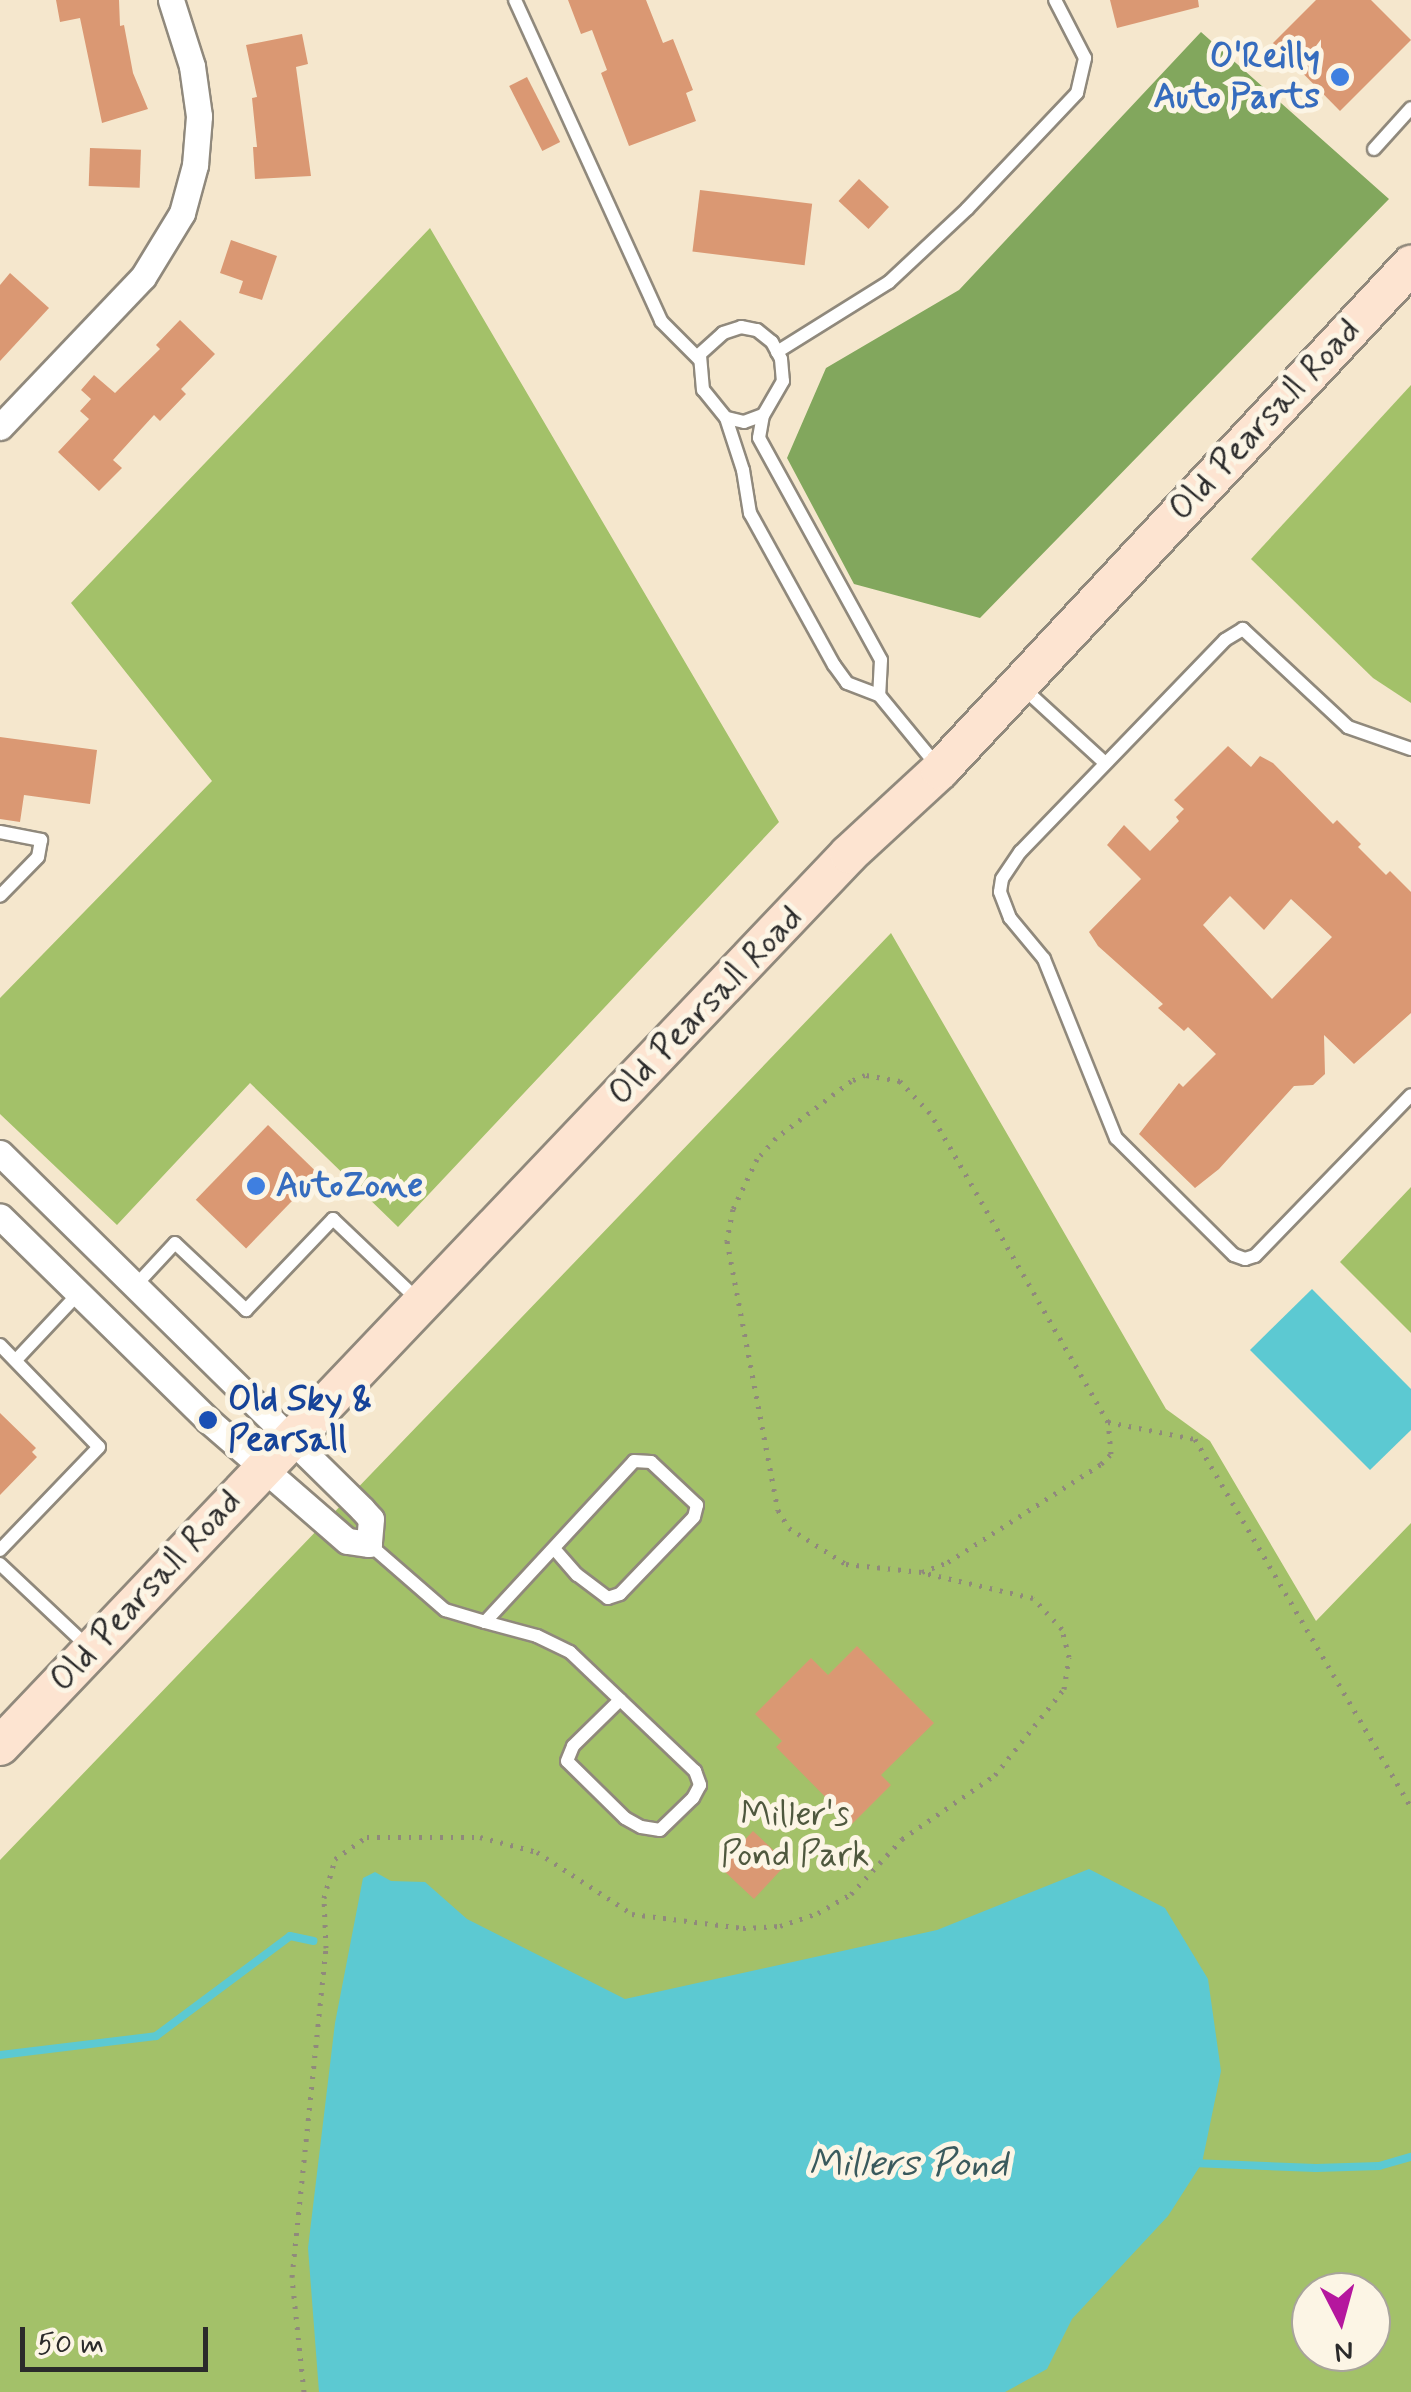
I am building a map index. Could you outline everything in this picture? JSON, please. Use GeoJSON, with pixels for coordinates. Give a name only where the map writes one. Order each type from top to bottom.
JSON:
{"type":"FeatureCollection","features":[{"type":"Feature","properties":{"kind":"main road","name":"Old Pearsall Road"},"geometry":{"type":"LineString","coordinates":[[0,1746],[849,854],[940,770],[1411,265]]}},
{"type":"Feature","properties":{"kind":"street"},"geometry":{"type":"LineString","coordinates":[[0,427],[143,277],[182,214],[196,165],[199,116],[192,66],[171,0]]}},
{"type":"Feature","properties":{"kind":"street"},"geometry":{"type":"LineString","coordinates":[[0,1153],[371,1518],[369,1544],[346,1541],[208,1420],[0,1216]]}},
{"type":"Feature","properties":{"kind":"lane"},"geometry":{"type":"LineString","coordinates":[[516,0],[661,322],[700,360]]}},
{"type":"Feature","properties":{"kind":"lane"},"geometry":{"type":"LineString","coordinates":[[777,352],[889,282],[967,209],[1078,93],[1085,58],[1055,0]]}},
{"type":"Feature","properties":{"kind":"lane"},"geometry":{"type":"LineString","coordinates":[[1374,149],[1411,108]]}},
{"type":"Feature","properties":{"kind":"lane"},"geometry":{"type":"LineString","coordinates":[[878,695],[881,660],[760,438],[762,416],[783,381],[777,352],[756,330],[741,327],[714,340],[700,354],[700,360],[703,390],[726,418],[750,513],[802,610],[847,682],[878,695],[940,770]]}},
{"type":"Feature","properties":{"kind":"lane"},"geometry":{"type":"LineString","coordinates":[[726,418],[744,422],[762,416]]}},
{"type":"Feature","properties":{"kind":"lane"},"geometry":{"type":"LineString","coordinates":[[1411,749],[1348,728],[1244,629],[1225,640],[1020,852],[1002,878],[1000,892],[1010,918],[1044,959],[1116,1138],[1144,1170],[1234,1255],[1245,1259],[1255,1256],[1411,1095]]}},
{"type":"Feature","properties":{"kind":"lane"},"geometry":{"type":"LineString","coordinates":[[1020,684],[1105,763]]}},
{"type":"Feature","properties":{"kind":"lane"},"geometry":{"type":"LineString","coordinates":[[0,832],[41,840],[38,857],[0,896]]}},
{"type":"Feature","properties":{"kind":"lane"},"geometry":{"type":"LineString","coordinates":[[136,1285],[175,1243],[246,1310],[333,1219],[420,1303]]}},
{"type":"Feature","properties":{"kind":"lane"},"geometry":{"type":"LineString","coordinates":[[16,1360],[80,1293]]}},
{"type":"Feature","properties":{"kind":"lane"},"geometry":{"type":"LineString","coordinates":[[0,1346],[99,1447],[0,1550]]}},
{"type":"Feature","properties":{"kind":"lane"},"geometry":{"type":"LineString","coordinates":[[485,1622],[556,1551],[634,1462],[651,1462],[697,1505],[694,1517],[620,1594],[608,1598],[578,1576],[556,1551]]}},
{"type":"Feature","properties":{"kind":"lane"},"geometry":{"type":"LineString","coordinates":[[369,1544],[445,1610],[538,1636],[570,1652],[695,1771],[700,1785],[693,1798],[660,1830],[641,1827],[625,1818],[567,1762],[573,1746],[620,1700]]}},
{"type":"Feature","properties":{"kind":"lane"},"geometry":{"type":"LineString","coordinates":[[0,1564],[91,1650]]}},
{"type":"Feature","properties":{"kind":"path"},"geometry":{"type":"LineString","coordinates":[[304,2392],[292,2276],[326,1948],[324,1898],[335,1858],[367,1837],[480,1836],[536,1852],[632,1914],[743,1928],[780,1926],[818,1913],[851,1894],[902,1839],[994,1775],[1064,1688],[1069,1657],[1062,1629],[1033,1598],[922,1572],[846,1564],[806,1542],[789,1528],[778,1510],[728,1241],[745,1176],[776,1138],[851,1080],[866,1075],[900,1081],[930,1113],[1108,1422],[1111,1454],[1102,1464],[948,1562],[922,1572]]}},
{"type":"Feature","properties":{"kind":"path"},"geometry":{"type":"LineString","coordinates":[[1108,1422],[1195,1439],[1411,1808]]}},
{"type":"Feature","properties":{"kind":"green space"},"geometry":{"type":"Polygon","coordinates":[[[1201,32],[1389,199],[980,618],[854,584],[787,458],[826,368],[959,290],[1201,32]]]}},
{"type":"Feature","properties":{"kind":"green space"},"geometry":{"type":"Polygon","coordinates":[[[430,228],[779,822],[398,1227],[250,1083],[117,1225],[0,1114],[0,998],[212,781],[71,603],[430,228]]]}},
{"type":"Feature","properties":{"kind":"green space"},"geometry":{"type":"Polygon","coordinates":[[[1411,385],[1411,703],[1373,678],[1251,559],[1411,385]]]}},
{"type":"Feature","properties":{"kind":"green space","name":"Miller's Pond Park"},"geometry":{"type":"Polygon","coordinates":[[[891,933],[1166,1409],[1210,1441],[1316,1621],[1411,1523],[1411,2392],[0,2392],[0,1860],[891,933]]]}},
{"type":"Feature","properties":{"kind":"green space"},"geometry":{"type":"Polygon","coordinates":[[[1411,1187],[1411,1333],[1340,1262],[1411,1187]]]}},
{"type":"Feature","properties":{"kind":"water"},"geometry":{"type":"Polygon","coordinates":[[[1312,1289],[1411,1389],[1411,1430],[1370,1470],[1250,1350],[1312,1289]]]}},
{"type":"Feature","properties":{"kind":"water","name":"Millers Pond"},"geometry":{"type":"Polygon","coordinates":[[[1089,1869],[1165,1908],[1208,1979],[1221,2071],[1202,2163],[1168,2216],[1072,2319],[1047,2369],[1005,2392],[319,2392],[308,2248],[335,2023],[363,1878],[375,1872],[391,1881],[425,1882],[467,1919],[625,1999],[937,1930],[1089,1869]]]}},
{"type":"Feature","properties":{"kind":"building"},"geometry":{"type":"Polygon","coordinates":[[[56,0],[119,0],[120,26],[124,25],[133,73],[148,109],[102,123],[80,18],[60,22],[56,0]]]}},
{"type":"Feature","properties":{"kind":"building"},"geometry":{"type":"Polygon","coordinates":[[[568,0],[646,0],[663,43],[673,39],[693,90],[686,93],[696,121],[629,146],[601,73],[607,70],[592,30],[581,34],[568,0]]]}},
{"type":"Feature","properties":{"kind":"building"},"geometry":{"type":"Polygon","coordinates":[[[1110,0],[1198,0],[1199,7],[1117,28],[1110,0]]]}},
{"type":"Feature","properties":{"kind":"building","name":"O'Reilly Auto Parts"},"geometry":{"type":"Polygon","coordinates":[[[1316,0],[1371,0],[1411,40],[1340,111],[1273,43],[1316,0]]]}},
{"type":"Feature","properties":{"kind":"building"},"geometry":{"type":"Polygon","coordinates":[[[302,34],[308,64],[296,67],[311,176],[255,179],[253,147],[257,147],[252,98],[257,97],[246,45],[302,34]]]}},
{"type":"Feature","properties":{"kind":"building"},"geometry":{"type":"Polygon","coordinates":[[[527,77],[560,142],[542,151],[509,86],[527,77]]]}},
{"type":"Feature","properties":{"kind":"building"},"geometry":{"type":"Polygon","coordinates":[[[90,148],[141,150],[140,188],[89,186],[90,148]]]}},
{"type":"Feature","properties":{"kind":"building"},"geometry":{"type":"Polygon","coordinates":[[[859,179],[889,207],[869,229],[839,201],[859,179]]]}},
{"type":"Feature","properties":{"kind":"building"},"geometry":{"type":"Polygon","coordinates":[[[700,190],[812,204],[805,265],[692,252],[700,190]]]}},
{"type":"Feature","properties":{"kind":"building"},"geometry":{"type":"Polygon","coordinates":[[[231,240],[277,256],[262,300],[239,293],[243,281],[220,273],[231,240]]]}},
{"type":"Feature","properties":{"kind":"building"},"geometry":{"type":"Polygon","coordinates":[[[10,273],[49,308],[0,361],[0,285],[10,273]]]}},
{"type":"Feature","properties":{"kind":"building"},"geometry":{"type":"Polygon","coordinates":[[[180,320],[215,354],[181,389],[186,394],[160,421],[154,415],[113,460],[122,468],[99,491],[58,452],[89,419],[80,411],[91,399],[81,390],[94,375],[115,393],[160,349],[156,345],[180,320]]]}},
{"type":"Feature","properties":{"kind":"building"},"geometry":{"type":"Polygon","coordinates":[[[0,737],[97,750],[90,804],[24,795],[20,822],[0,819],[0,737]]]}},
{"type":"Feature","properties":{"kind":"building"},"geometry":{"type":"Polygon","coordinates":[[[1228,746],[1251,767],[1260,756],[1273,763],[1333,824],[1337,820],[1386,875],[1390,871],[1411,892],[1411,1013],[1354,1064],[1324,1035],[1325,1074],[1313,1085],[1294,1086],[1219,1169],[1195,1188],[1139,1134],[1179,1083],[1183,1087],[1216,1054],[1188,1027],[1184,1031],[1158,1008],[1163,1004],[1098,946],[1089,932],[1141,879],[1107,845],[1124,825],[1150,851],[1179,821],[1176,817],[1184,809],[1174,800],[1228,746]],[[1230,896],[1203,925],[1272,999],[1332,937],[1291,899],[1264,930],[1230,896]]]}},
{"type":"Feature","properties":{"kind":"building","name":"AutoZone"},"geometry":{"type":"Polygon","coordinates":[[[268,1125],[318,1174],[246,1248],[196,1200],[268,1125]]]}},
{"type":"Feature","properties":{"kind":"building"},"geometry":{"type":"Polygon","coordinates":[[[0,1413],[36,1448],[32,1452],[37,1457],[0,1495],[0,1413]]]}},
{"type":"Feature","properties":{"kind":"building"},"geometry":{"type":"Polygon","coordinates":[[[857,1646],[934,1723],[881,1775],[891,1785],[852,1824],[776,1747],[782,1741],[755,1714],[811,1658],[828,1675],[857,1646]]]}},
{"type":"Feature","properties":{"kind":"building"},"geometry":{"type":"Polygon","coordinates":[[[753,1831],[787,1863],[754,1899],[720,1867],[753,1831]]]}},
{"type":"Feature","properties":{"kind":"waterway"},"geometry":{"type":"LineString","coordinates":[[0,2055],[156,2036],[290,1936],[313,1941]]}},
{"type":"Feature","properties":{"kind":"waterway"},"geometry":{"type":"LineString","coordinates":[[1192,2163],[1316,2168],[1379,2166],[1411,2157]]}},
{"type":"Feature","properties":{"kind":"place","name":"O'Reilly Auto Parts"},"geometry":{"type":"Point","coordinates":[1340,77]}},
{"type":"Feature","properties":{"kind":"place","name":"AutoZone"},"geometry":{"type":"Point","coordinates":[256,1186]}},
{"type":"Feature","properties":{"kind":"place","name":"Old Sky & Pearsall"},"geometry":{"type":"Point","coordinates":[208,1420]}}]}
